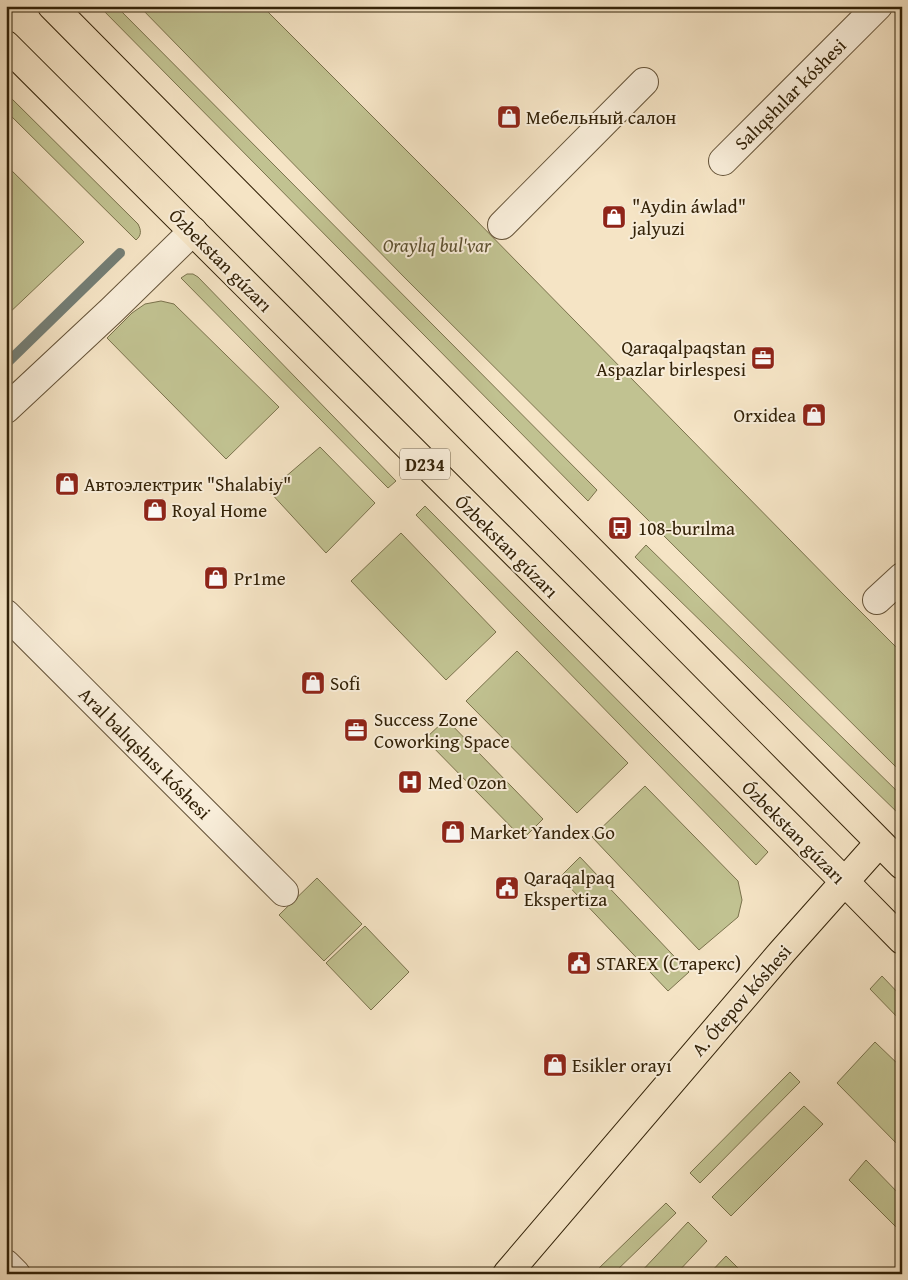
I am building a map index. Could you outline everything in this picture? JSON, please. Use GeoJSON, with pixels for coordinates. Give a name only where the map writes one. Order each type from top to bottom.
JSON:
{"type":"FeatureCollection","features":[{"type":"Feature","properties":{"kind":"main road"},"geometry":{"type":"LineString","coordinates":[[52,6],[902,865]]}},
{"type":"Feature","properties":{"kind":"main road","name":"Ózbekstan gúzarı"},"geometry":{"type":"LineString","coordinates":[[6,46],[902,940]]}},
{"type":"Feature","properties":{"kind":"main road","name":"A. Ótepov kóshesi"},"geometry":{"type":"LineString","coordinates":[[507,1274],[844,881],[880,842]]}},
{"type":"Feature","properties":{"kind":"street","name":"Salıqshılar kóshesi"},"geometry":{"type":"LineString","coordinates":[[723,161],[878,6]]}},
{"type":"Feature","properties":{"kind":"street"},"geometry":{"type":"LineString","coordinates":[[502,225],[644,82]]}},
{"type":"Feature","properties":{"kind":"street"},"geometry":{"type":"LineString","coordinates":[[6,409],[112,310],[192,231]]}},
{"type":"Feature","properties":{"kind":"street"},"geometry":{"type":"LineString","coordinates":[[877,600],[902,577]]}},
{"type":"Feature","properties":{"kind":"street","name":"Aral balıqshısı kóshesi"},"geometry":{"type":"LineString","coordinates":[[6,614],[284,892]]}},
{"type":"Feature","properties":{"kind":"street"},"geometry":{"type":"LineString","coordinates":[[6,1264],[16,1274]]}},
{"type":"Feature","properties":{"kind":"green space"},"geometry":{"type":"Polygon","coordinates":[[[99,6],[116,6],[597,490],[588,501],[99,6]]]}},
{"type":"Feature","properties":{"kind":"green space","name":"Oraylıq bul'var"},"geometry":{"type":"Polygon","coordinates":[[[139,6],[262,6],[469,213],[902,653],[902,773],[404,277],[139,6]]]}},
{"type":"Feature","properties":{"kind":"green space"},"geometry":{"type":"Polygon","coordinates":[[[6,93],[138,224],[140,232],[136,240],[6,111],[6,93]]]}},
{"type":"Feature","properties":{"kind":"green space"},"geometry":{"type":"Polygon","coordinates":[[[6,165],[84,242],[6,316],[6,165]]]}},
{"type":"Feature","properties":{"kind":"green space"},"geometry":{"type":"Polygon","coordinates":[[[187,274],[193,274],[198,277],[396,481],[388,488],[181,278],[187,274]]]}},
{"type":"Feature","properties":{"kind":"green space"},"geometry":{"type":"Polygon","coordinates":[[[161,301],[174,304],[279,407],[226,459],[107,338],[132,313],[145,304],[161,301]]]}},
{"type":"Feature","properties":{"kind":"green space"},"geometry":{"type":"Polygon","coordinates":[[[320,447],[375,503],[326,553],[269,491],[320,447]]]}},
{"type":"Feature","properties":{"kind":"green space"},"geometry":{"type":"Polygon","coordinates":[[[425,506],[768,852],[756,865],[416,515],[425,506]]]}},
{"type":"Feature","properties":{"kind":"green space"},"geometry":{"type":"Polygon","coordinates":[[[401,533],[496,632],[446,680],[351,581],[401,533]]]}},
{"type":"Feature","properties":{"kind":"green space"},"geometry":{"type":"Polygon","coordinates":[[[646,545],[902,796],[902,817],[635,557],[646,545]]]}},
{"type":"Feature","properties":{"kind":"green space"},"geometry":{"type":"Polygon","coordinates":[[[517,651],[628,763],[577,813],[466,701],[517,651]]]}},
{"type":"Feature","properties":{"kind":"green space"},"geometry":{"type":"Polygon","coordinates":[[[446,719],[543,819],[523,839],[425,739],[446,719]]]}},
{"type":"Feature","properties":{"kind":"green space"},"geometry":{"type":"Polygon","coordinates":[[[645,786],[738,881],[742,900],[738,917],[699,950],[592,837],[645,786]]]}},
{"type":"Feature","properties":{"kind":"green space"},"geometry":{"type":"Polygon","coordinates":[[[580,857],[689,972],[668,991],[560,877],[580,857]]]}},
{"type":"Feature","properties":{"kind":"green space"},"geometry":{"type":"Polygon","coordinates":[[[317,878],[362,924],[324,961],[279,915],[317,878]]]}},
{"type":"Feature","properties":{"kind":"green space"},"geometry":{"type":"Polygon","coordinates":[[[365,926],[409,972],[371,1010],[326,963],[365,926]]]}},
{"type":"Feature","properties":{"kind":"green space"},"geometry":{"type":"Polygon","coordinates":[[[882,976],[902,997],[902,1022],[870,989],[882,976]]]}},
{"type":"Feature","properties":{"kind":"green space"},"geometry":{"type":"Polygon","coordinates":[[[875,1042],[902,1068],[902,1149],[837,1083],[875,1042]]]}},
{"type":"Feature","properties":{"kind":"green space"},"geometry":{"type":"Polygon","coordinates":[[[790,1072],[800,1082],[700,1183],[690,1173],[790,1072]]]}},
{"type":"Feature","properties":{"kind":"green space"},"geometry":{"type":"Polygon","coordinates":[[[804,1106],[823,1124],[731,1216],[712,1197],[804,1106]]]}},
{"type":"Feature","properties":{"kind":"green space"},"geometry":{"type":"Polygon","coordinates":[[[866,1160],[902,1197],[902,1233],[849,1180],[866,1160]]]}},
{"type":"Feature","properties":{"kind":"green space"},"geometry":{"type":"Polygon","coordinates":[[[666,1203],[676,1213],[613,1274],[600,1274],[597,1270],[666,1203]]]}},
{"type":"Feature","properties":{"kind":"green space"},"geometry":{"type":"Polygon","coordinates":[[[688,1222],[707,1241],[676,1274],[639,1274],[688,1222]]]}},
{"type":"Feature","properties":{"kind":"green space"},"geometry":{"type":"Polygon","coordinates":[[[726,1256],[738,1268],[733,1274],[709,1274],[726,1256]]]}},
{"type":"Feature","properties":{"kind":"waterway"},"geometry":{"type":"LineString","coordinates":[[6,364],[120,253]]}},
{"type":"Feature","properties":{"kind":"place","name":"Мебельный салон"},"geometry":{"type":"Point","coordinates":[509,117]}},
{"type":"Feature","properties":{"kind":"place","name":"\"Aydin áwlad\" jalyuzi"},"geometry":{"type":"Point","coordinates":[614,217]}},
{"type":"Feature","properties":{"kind":"place","name":"Qaraqalpaqstan Aspazlar birlespesi"},"geometry":{"type":"Point","coordinates":[763,358]}},
{"type":"Feature","properties":{"kind":"place","name":"Orxidea"},"geometry":{"type":"Point","coordinates":[814,415]}},
{"type":"Feature","properties":{"kind":"place","name":"Автоэлектрик \"Shalabiy\""},"geometry":{"type":"Point","coordinates":[67,484]}},
{"type":"Feature","properties":{"kind":"place","name":"Royal Home"},"geometry":{"type":"Point","coordinates":[155,510]}},
{"type":"Feature","properties":{"kind":"place","name":"108-burılma"},"geometry":{"type":"Point","coordinates":[620,528]}},
{"type":"Feature","properties":{"kind":"place","name":"Pr1me"},"geometry":{"type":"Point","coordinates":[216,578]}},
{"type":"Feature","properties":{"kind":"place","name":"Sofi"},"geometry":{"type":"Point","coordinates":[313,683]}},
{"type":"Feature","properties":{"kind":"place","name":"Success Zone Coworking Space"},"geometry":{"type":"Point","coordinates":[356,730]}},
{"type":"Feature","properties":{"kind":"place","name":"Med Ozon"},"geometry":{"type":"Point","coordinates":[410,782]}},
{"type":"Feature","properties":{"kind":"place","name":"Market Yandex Go"},"geometry":{"type":"Point","coordinates":[453,832]}},
{"type":"Feature","properties":{"kind":"place","name":"Qaraqalpaq Ekspertiza"},"geometry":{"type":"Point","coordinates":[507,888]}},
{"type":"Feature","properties":{"kind":"place","name":"STAREX (Старекс)"},"geometry":{"type":"Point","coordinates":[579,963]}},
{"type":"Feature","properties":{"kind":"place","name":"Esikler orayı"},"geometry":{"type":"Point","coordinates":[555,1065]}}]}
